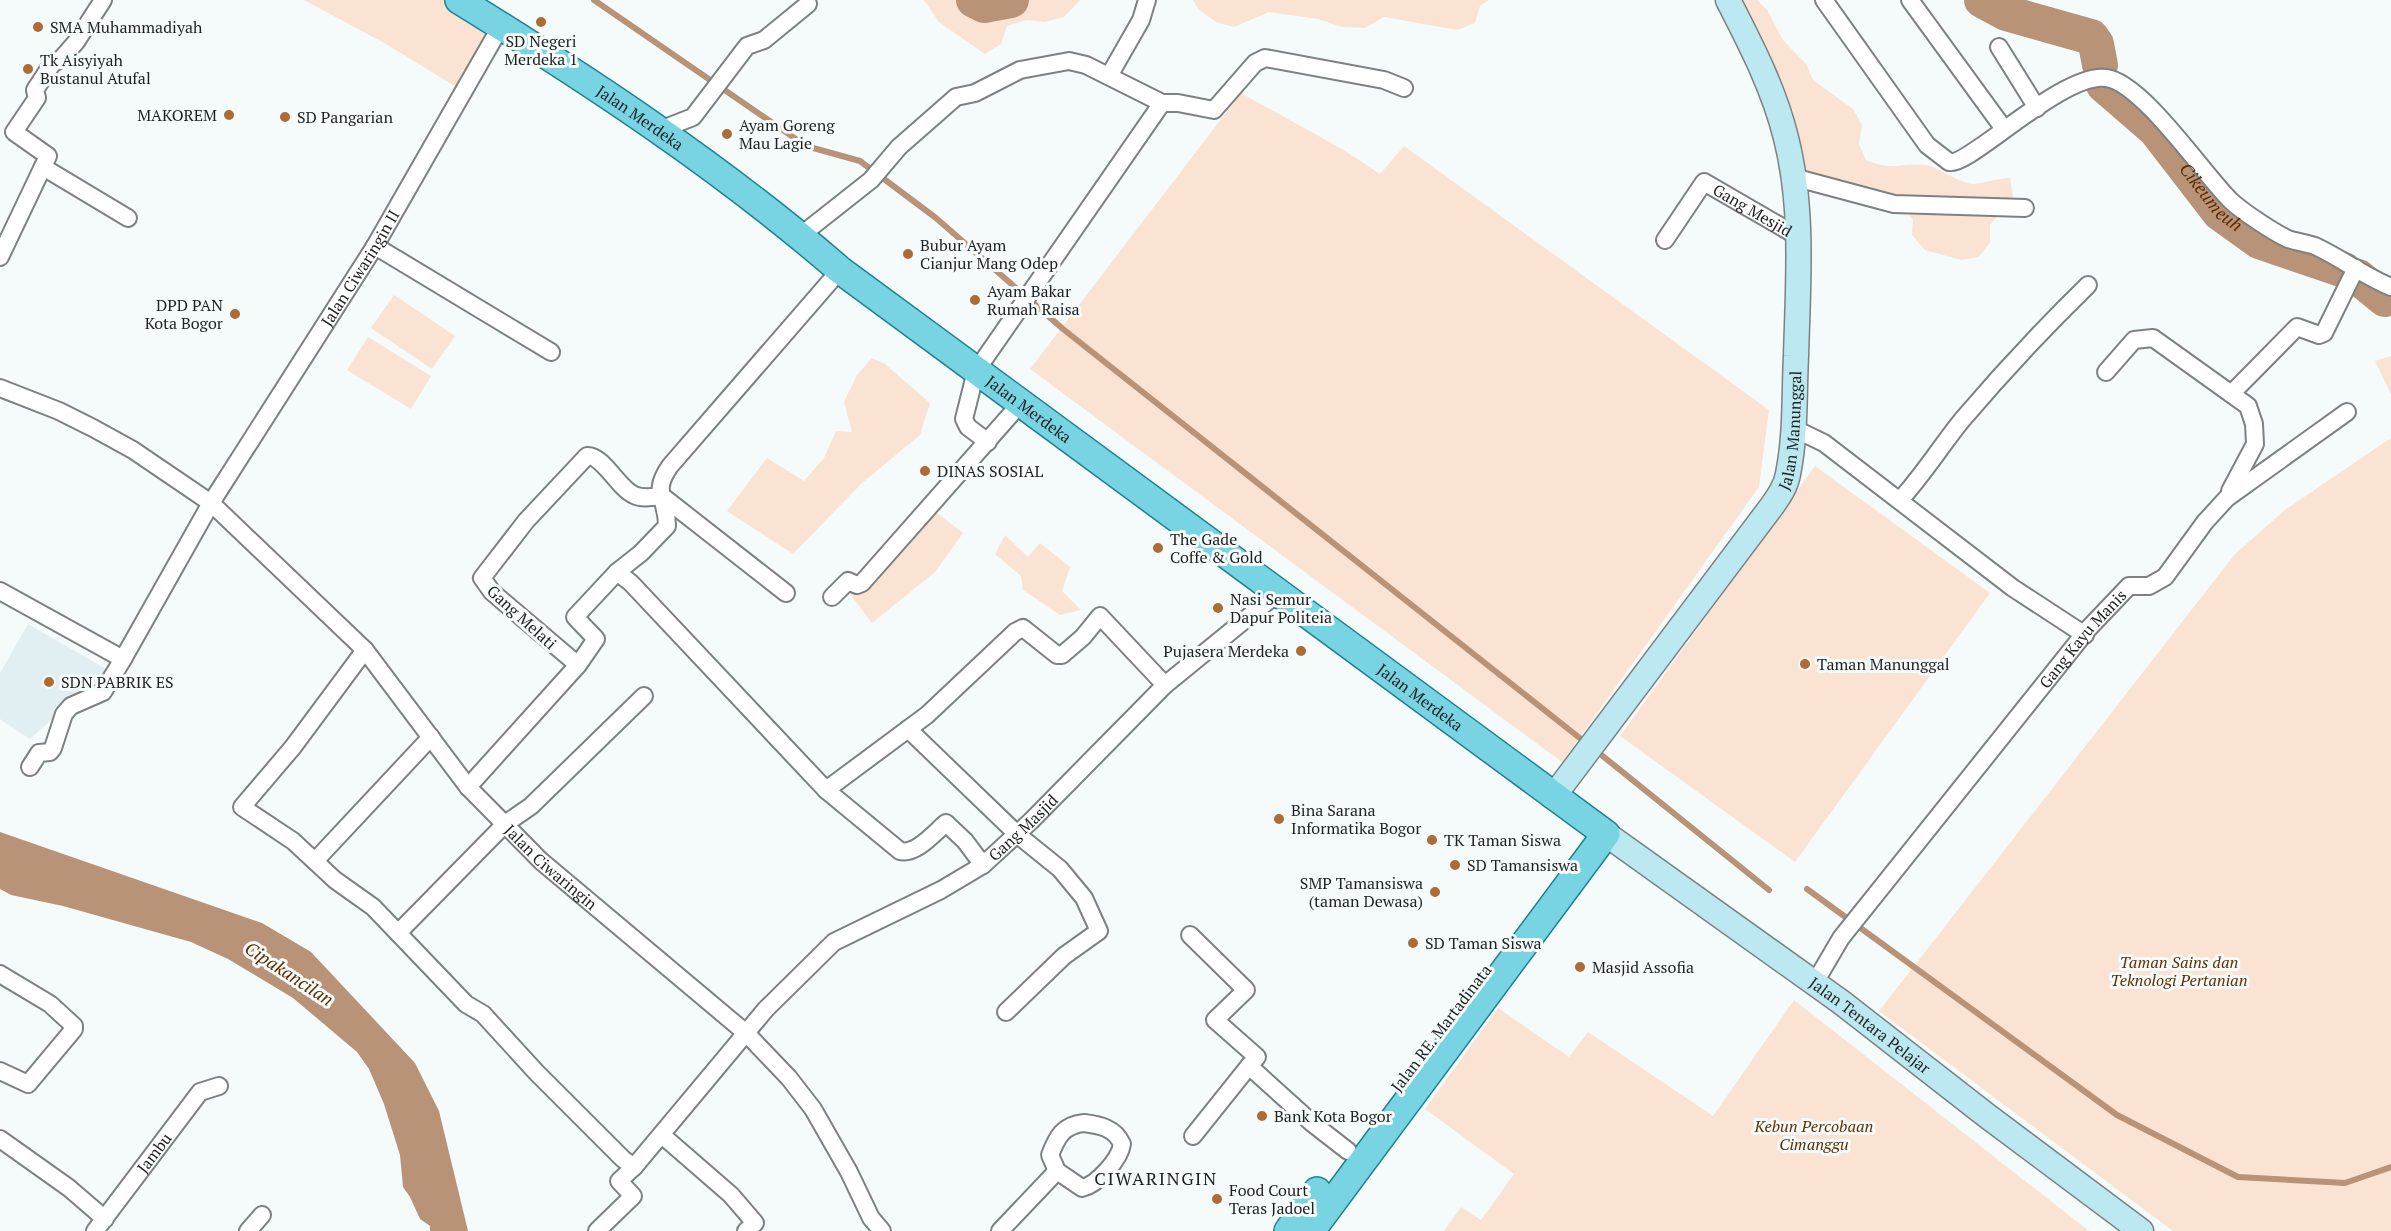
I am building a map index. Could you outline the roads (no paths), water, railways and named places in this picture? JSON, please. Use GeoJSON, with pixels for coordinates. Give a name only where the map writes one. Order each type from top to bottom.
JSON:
{"type":"FeatureCollection","features":[{"type":"Feature","properties":{"kind":"main road","name":"Jalan Merdeka"},"geometry":{"type":"LineString","coordinates":[[459,0],[560,62],[740,188],[840,270],[1600,830]]}},
{"type":"Feature","properties":{"kind":"main road","name":"Jalan RE. Martadinata"},"geometry":{"type":"LineString","coordinates":[[1311,1231],[1483,987],[1600,830]]}},
{"type":"Feature","properties":{"kind":"main road","name":"Jalan RE. Martadinata"},"geometry":{"type":"LineString","coordinates":[[1288,1231],[1348,1151],[1483,987]]}},
{"type":"Feature","properties":{"kind":"street"},"geometry":{"type":"LineString","coordinates":[[0,257],[47,155],[7,129],[37,98],[35,90],[38,84],[52,64],[62,58],[76,42],[103,0]]}},
{"type":"Feature","properties":{"kind":"street"},"geometry":{"type":"LineString","coordinates":[[1109,76],[1141,20],[1147,0]]}},
{"type":"Feature","properties":{"kind":"street","name":"Jalan Manunggal"},"geometry":{"type":"LineString","coordinates":[[1554,797],[1777,498],[1788,476],[1795,429],[1799,237],[1793,177],[1786,138],[1770,87],[1759,59],[1728,0]]}},
{"type":"Feature","properties":{"kind":"street"},"geometry":{"type":"LineString","coordinates":[[1824,0],[1927,146],[1940,157],[1954,164],[2004,129],[2082,80],[2107,77],[2125,87],[2146,104],[2233,202],[2288,238],[2313,246],[2391,287]]}},
{"type":"Feature","properties":{"kind":"street"},"geometry":{"type":"LineString","coordinates":[[1910,0],[2004,129]]}},
{"type":"Feature","properties":{"kind":"street"},"geometry":{"type":"LineString","coordinates":[[660,130],[693,117],[747,46],[764,40],[808,4]]}},
{"type":"Feature","properties":{"kind":"street","name":"Jalan Ciwaringin II"},"geometry":{"type":"LineString","coordinates":[[30,767],[39,753],[50,752],[53,748],[64,714],[71,706],[103,692],[212,504],[375,246],[501,26]]}},
{"type":"Feature","properties":{"kind":"street"},"geometry":{"type":"LineString","coordinates":[[1999,47],[2037,108]]}},
{"type":"Feature","properties":{"kind":"street"},"geometry":{"type":"LineString","coordinates":[[800,236],[871,180],[898,147],[956,98],[975,93],[1020,70],[1069,61],[1109,76],[1162,104],[1178,103],[1214,110],[1255,63],[1265,58],[1384,80],[1404,88]]}},
{"type":"Feature","properties":{"kind":"street"},"geometry":{"type":"LineString","coordinates":[[988,442],[968,427],[964,419],[976,371],[1023,306],[1033,286],[1162,104]]}},
{"type":"Feature","properties":{"kind":"street"},"geometry":{"type":"LineString","coordinates":[[43,167],[128,218]]}},
{"type":"Feature","properties":{"kind":"street"},"geometry":{"type":"LineString","coordinates":[[1793,177],[1901,205],[2025,208]]}},
{"type":"Feature","properties":{"kind":"street","name":"Gang Mesjid"},"geometry":{"type":"LineString","coordinates":[[1665,240],[1704,182],[1799,237]]}},
{"type":"Feature","properties":{"kind":"street"},"geometry":{"type":"LineString","coordinates":[[375,246],[551,352]]}},
{"type":"Feature","properties":{"kind":"street"},"geometry":{"type":"LineString","coordinates":[[2231,394],[2297,327],[2319,335],[2324,333],[2356,268]]}},
{"type":"Feature","properties":{"kind":"street"},"geometry":{"type":"LineString","coordinates":[[468,787],[578,665],[596,641],[596,637],[574,618],[617,572],[641,553],[667,526],[660,482],[670,466],[840,270]]}},
{"type":"Feature","properties":{"kind":"street"},"geometry":{"type":"LineString","coordinates":[[1900,500],[1920,478],[1961,421],[2023,350],[2088,285]]}},
{"type":"Feature","properties":{"kind":"street"},"geometry":{"type":"LineString","coordinates":[[2106,372],[2134,340],[2153,338],[2248,406],[2254,424],[2254,444],[2227,498]]}},
{"type":"Feature","properties":{"kind":"street","name":"Jalan Ciwaringin"},"geometry":{"type":"LineString","coordinates":[[0,388],[59,411],[133,450],[212,504],[365,650],[468,787],[542,861],[746,1033],[813,1108],[849,1172],[871,1218],[882,1231]]}},
{"type":"Feature","properties":{"kind":"street"},"geometry":{"type":"LineString","coordinates":[[832,597],[848,581],[857,585],[862,583],[1020,404]]}},
{"type":"Feature","properties":{"kind":"street","name":"Gang Kayu Manis"},"geometry":{"type":"LineString","coordinates":[[1814,984],[1841,938],[2088,629],[2129,586],[2149,586],[2165,577],[2205,522],[2227,498],[2347,412]]}},
{"type":"Feature","properties":{"kind":"street"},"geometry":{"type":"LineString","coordinates":[[1795,429],[1824,443],[2013,588],[2085,634]]}},
{"type":"Feature","properties":{"kind":"street","name":"Gang Melati"},"geometry":{"type":"LineString","coordinates":[[578,665],[492,592],[482,577],[526,521],[587,456],[598,459],[632,495],[645,498],[662,496]]}},
{"type":"Feature","properties":{"kind":"street"},"geometry":{"type":"LineString","coordinates":[[662,496],[786,593]]}},
{"type":"Feature","properties":{"kind":"street"},"geometry":{"type":"LineString","coordinates":[[617,572],[738,698],[778,736],[826,790],[900,851],[909,852],[916,848],[946,824],[965,841],[983,865]]}},
{"type":"Feature","properties":{"kind":"street"},"geometry":{"type":"LineString","coordinates":[[0,591],[123,658]]}},
{"type":"Feature","properties":{"kind":"street","name":"Gang Masjid"},"geometry":{"type":"LineString","coordinates":[[634,1167],[663,1136],[746,1033],[834,942],[941,890],[983,865],[1018,835],[1165,685],[1279,592]]}},
{"type":"Feature","properties":{"kind":"street"},"geometry":{"type":"LineString","coordinates":[[826,790],[948,697],[1015,632],[1023,628],[1056,655],[1062,655],[1083,637],[1100,616],[1165,685]]}},
{"type":"Feature","properties":{"kind":"street"},"geometry":{"type":"LineString","coordinates":[[365,650],[293,747],[242,807],[293,841],[356,897],[373,907],[466,1004],[483,1014],[536,1072],[623,1160],[634,1167],[619,1181],[633,1196],[597,1231]]}},
{"type":"Feature","properties":{"kind":"street"},"geometry":{"type":"LineString","coordinates":[[398,933],[505,824],[531,806],[644,696]]}},
{"type":"Feature","properties":{"kind":"street"},"geometry":{"type":"LineString","coordinates":[[908,729],[1018,835],[1074,885],[1099,931],[1064,956],[1006,1012]]}},
{"type":"Feature","properties":{"kind":"street"},"geometry":{"type":"LineString","coordinates":[[315,861],[432,737]]}},
{"type":"Feature","properties":{"kind":"street","name":"Jalan Tentara Pelajar"},"geometry":{"type":"LineString","coordinates":[[1600,830],[1814,984],[2141,1231]]}},
{"type":"Feature","properties":{"kind":"street"},"geometry":{"type":"LineString","coordinates":[[1190,935],[1246,990],[1215,1020],[1257,1057],[1193,1136]]}},
{"type":"Feature","properties":{"kind":"street"},"geometry":{"type":"LineString","coordinates":[[0,974],[50,1004],[74,1026],[74,1029],[30,1082],[25,1084],[3,1078]]}},
{"type":"Feature","properties":{"kind":"street"},"geometry":{"type":"LineString","coordinates":[[1249,1066],[1312,1123],[1348,1151]]}},
{"type":"Feature","properties":{"kind":"street","name":"Jambu"},"geometry":{"type":"LineString","coordinates":[[100,1225],[200,1092],[219,1086]]}},
{"type":"Feature","properties":{"kind":"street"},"geometry":{"type":"LineString","coordinates":[[1071,1124],[1100,1125],[1111,1130],[1119,1138],[1121,1150],[1090,1187],[1082,1188],[1057,1171],[1050,1155],[1058,1136],[1071,1124]]}},
{"type":"Feature","properties":{"kind":"street"},"geometry":{"type":"LineString","coordinates":[[663,1136],[731,1195],[755,1223],[746,1231]]}},
{"type":"Feature","properties":{"kind":"street"},"geometry":{"type":"LineString","coordinates":[[0,1139],[69,1188],[100,1225]]}},
{"type":"Feature","properties":{"kind":"street"},"geometry":{"type":"LineString","coordinates":[[1000,1231],[1057,1171]]}},
{"type":"Feature","properties":{"kind":"street"},"geometry":{"type":"LineString","coordinates":[[248,1231],[262,1215]]}},
{"type":"Feature","properties":{"kind":"water","name":"Cipakancilan"},"geometry":{"type":"Polygon","coordinates":[[[0,832],[262,923],[311,952],[415,1063],[439,1111],[468,1231],[430,1231],[430,1226],[420,1219],[403,1187],[400,1155],[384,1104],[369,1069],[357,1052],[293,998],[228,959],[191,942],[63,906],[11,895],[0,889],[0,832]]]}},
{"type":"Feature","properties":{"kind":"waterway"},"geometry":{"type":"LineString","coordinates":[[594,0],[806,146],[860,161],[936,218],[1063,329],[1586,743]]}},
{"type":"Feature","properties":{"kind":"waterway","name":"Cikeumeuh"},"geometry":{"type":"LineString","coordinates":[[974,0],[984,5],[1011,0]]}},
{"type":"Feature","properties":{"kind":"waterway","name":"Cikeumeuh"},"geometry":{"type":"LineString","coordinates":[[1982,0],[2006,13],[2091,37],[2096,44],[2100,65]]}},
{"type":"Feature","properties":{"kind":"waterway","name":"Cikeumeuh"},"geometry":{"type":"LineString","coordinates":[[2104,85],[2156,130],[2220,213],[2259,241],[2344,270]]}},
{"type":"Feature","properties":{"kind":"waterway","name":"Cikeumeuh"},"geometry":{"type":"LineString","coordinates":[[2358,277],[2385,299]]}},
{"type":"Feature","properties":{"kind":"waterway"},"geometry":{"type":"LineString","coordinates":[[1594,749],[1769,890]]}},
{"type":"Feature","properties":{"kind":"waterway"},"geometry":{"type":"LineString","coordinates":[[1807,889],[2117,1115],[2238,1177],[2345,1183],[2391,1167]]}},
{"type":"Feature","properties":{"kind":"place","name":"SD Negeri Merdeka 1"},"geometry":{"type":"Point","coordinates":[541,22]}},
{"type":"Feature","properties":{"kind":"place","name":"SMA Muhammadiyah"},"geometry":{"type":"Point","coordinates":[38,27]}},
{"type":"Feature","properties":{"kind":"place","name":"Tk Aisyiyah Bustanul Atufal"},"geometry":{"type":"Point","coordinates":[28,69]}},
{"type":"Feature","properties":{"kind":"place","name":"MAKOREM"},"geometry":{"type":"Point","coordinates":[229,115]}},
{"type":"Feature","properties":{"kind":"place","name":"SD Pangarian"},"geometry":{"type":"Point","coordinates":[285,117]}},
{"type":"Feature","properties":{"kind":"place","name":"Ayam Goreng Mau Lagie"},"geometry":{"type":"Point","coordinates":[727,134]}},
{"type":"Feature","properties":{"kind":"place","name":"Bubur Ayam Cianjur Mang Odep"},"geometry":{"type":"Point","coordinates":[908,254]}},
{"type":"Feature","properties":{"kind":"place","name":"Ayam Bakar Rumah Raisa"},"geometry":{"type":"Point","coordinates":[975,300]}},
{"type":"Feature","properties":{"kind":"place","name":"DPD PAN Kota Bogor"},"geometry":{"type":"Point","coordinates":[235,314]}},
{"type":"Feature","properties":{"kind":"place","name":"DINAS SOSIAL"},"geometry":{"type":"Point","coordinates":[925,471]}},
{"type":"Feature","properties":{"kind":"place","name":"The Gade Coffe & Gold"},"geometry":{"type":"Point","coordinates":[1158,548]}},
{"type":"Feature","properties":{"kind":"place","name":"Nasi Semur Dapur Politeia"},"geometry":{"type":"Point","coordinates":[1218,608]}},
{"type":"Feature","properties":{"kind":"place","name":"Pujasera Merdeka"},"geometry":{"type":"Point","coordinates":[1301,651]}},
{"type":"Feature","properties":{"kind":"place","name":"Taman Manunggal"},"geometry":{"type":"Point","coordinates":[1805,664]}},
{"type":"Feature","properties":{"kind":"place","name":"SDN PABRIK ES"},"geometry":{"type":"Point","coordinates":[49,682]}},
{"type":"Feature","properties":{"kind":"place","name":"Bina Sarana Informatika Bogor"},"geometry":{"type":"Point","coordinates":[1279,819]}},
{"type":"Feature","properties":{"kind":"place","name":"TK Taman Siswa"},"geometry":{"type":"Point","coordinates":[1432,840]}},
{"type":"Feature","properties":{"kind":"place","name":"SD Tamansiswa"},"geometry":{"type":"Point","coordinates":[1455,865]}},
{"type":"Feature","properties":{"kind":"place","name":"SMP Tamansiswa (taman Dewasa)"},"geometry":{"type":"Point","coordinates":[1435,892]}},
{"type":"Feature","properties":{"kind":"place","name":"SD Taman Siswa"},"geometry":{"type":"Point","coordinates":[1413,943]}},
{"type":"Feature","properties":{"kind":"place","name":"Masjid Assofia"},"geometry":{"type":"Point","coordinates":[1580,967]}},
{"type":"Feature","properties":{"kind":"place","name":"Bank Kota Bogor"},"geometry":{"type":"Point","coordinates":[1262,1116]}},
{"type":"Feature","properties":{"kind":"place","name":"Food Court Teras Jadoel"},"geometry":{"type":"Point","coordinates":[1217,1199]}},
{"type":"Feature","properties":{"kind":"district","name":"CIWARINGIN"},"geometry":{"type":"Point","coordinates":[1156,1179]}},
{"type":"Feature","properties":{"kind":"park label","name":"Taman Sains dan Teknologi Pertanian"},"geometry":{"type":"Point","coordinates":[2179,971]}},
{"type":"Feature","properties":{"kind":"park label","name":"Kebun Percobaan Cimanggu"},"geometry":{"type":"Point","coordinates":[1814,1135]}}]}
